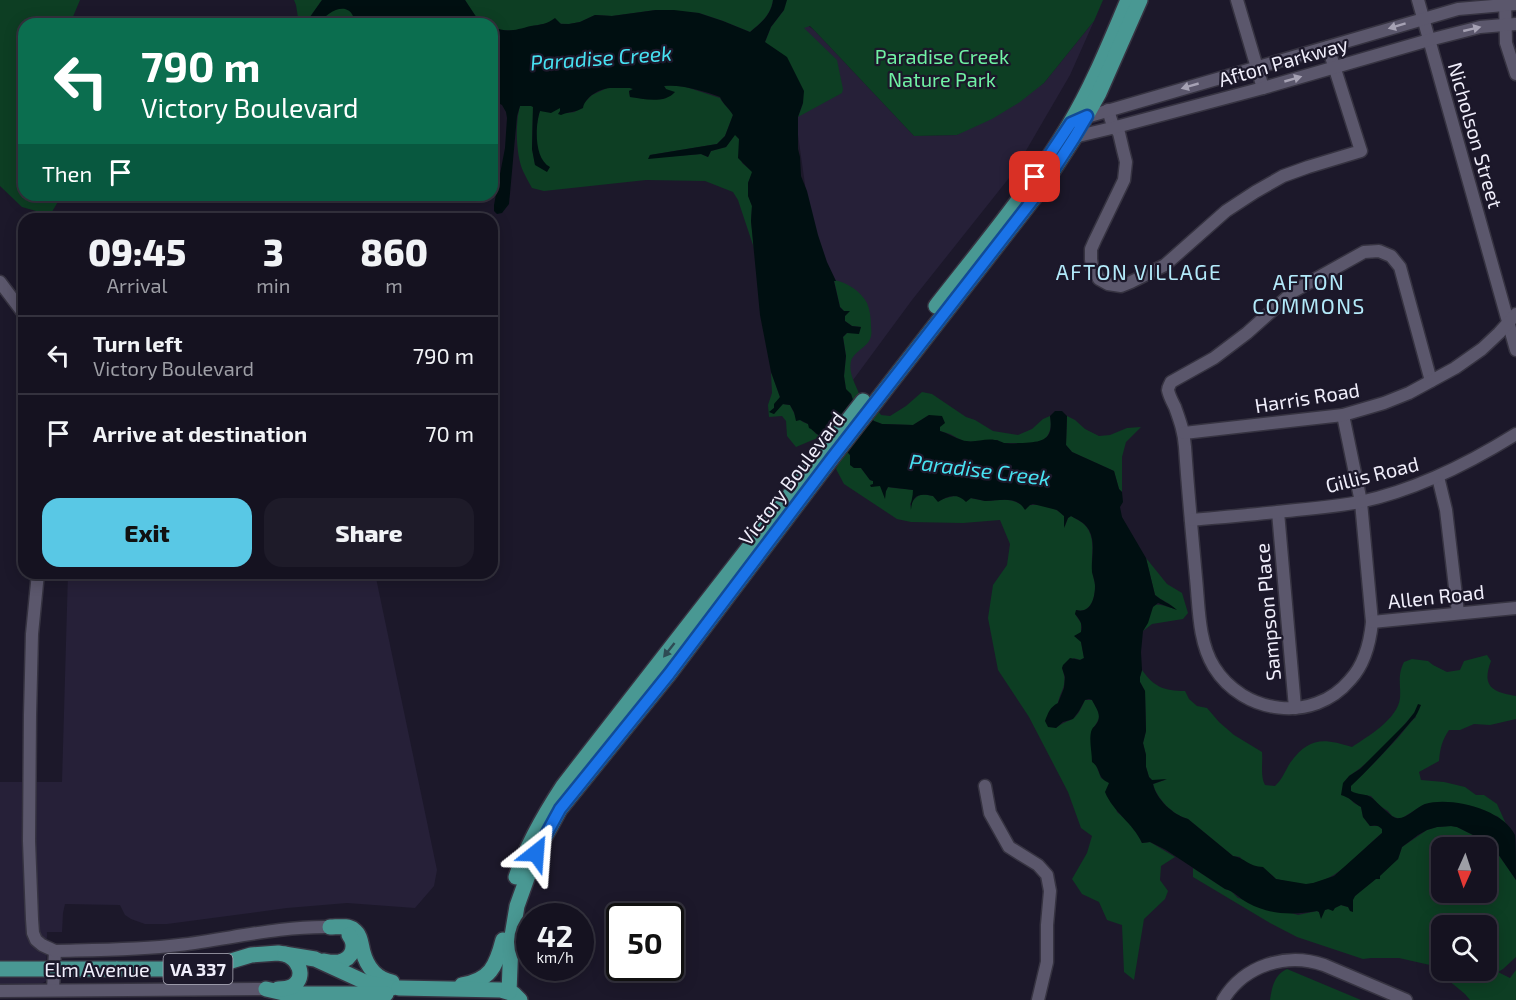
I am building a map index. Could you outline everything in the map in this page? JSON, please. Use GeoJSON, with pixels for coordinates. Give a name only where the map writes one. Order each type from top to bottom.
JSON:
{"type":"FeatureCollection","features":[{"type":"Feature","properties":{"kind":"main road","name":"Victory Boulevard"},"geometry":{"type":"LineString","coordinates":[[1069,133],[1128,0]]}},
{"type":"Feature","properties":{"kind":"main road","name":"Victory Boulevard"},"geometry":{"type":"LineString","coordinates":[[508,996],[503,940],[510,899],[523,855],[669,674],[827,456],[1028,187],[1069,133],[1087,116],[1112,66],[1140,0]]}},
{"type":"Feature","properties":{"kind":"main road","name":"Victory Boulevard"},"geometry":{"type":"LineString","coordinates":[[508,996],[514,919],[534,844]]}},
{"type":"Feature","properties":{"kind":"main road"},"geometry":{"type":"LineString","coordinates":[[330,927],[347,927],[354,930],[359,937],[367,963],[375,974],[396,988]]}},
{"type":"Feature","properties":{"kind":"main road"},"geometry":{"type":"LineString","coordinates":[[315,959],[340,962],[347,959],[352,951],[353,941],[349,935],[342,930],[330,927]]}},
{"type":"Feature","properties":{"kind":"main road"},"geometry":{"type":"LineString","coordinates":[[450,988],[473,983],[490,972],[497,962],[503,940]]}},
{"type":"Feature","properties":{"kind":"main road"},"geometry":{"type":"LineString","coordinates":[[355,977],[363,951]]}},
{"type":"Feature","properties":{"kind":"main road"},"geometry":{"type":"LineString","coordinates":[[266,990],[286,988],[298,981],[300,973],[294,958],[282,954]]}},
{"type":"Feature","properties":{"kind":"main road","name":"VA 337"},"geometry":{"type":"LineString","coordinates":[[0,969],[200,969],[251,955],[282,954],[315,959],[375,985],[396,988]]}},
{"type":"Feature","properties":{"kind":"main road"},"geometry":{"type":"LineString","coordinates":[[266,990],[288,994],[396,988],[450,988],[508,996]]}},
{"type":"Feature","properties":{"kind":"street"},"geometry":{"type":"LineString","coordinates":[[1237,0],[1263,88]]}},
{"type":"Feature","properties":{"kind":"street","name":"Nicholson Street"},"geometry":{"type":"LineString","coordinates":[[1418,0],[1512,318],[1516,350]]}},
{"type":"Feature","properties":{"kind":"street","name":"Afton Parkway"},"geometry":{"type":"LineString","coordinates":[[1087,116],[1423,18],[1458,9],[1509,2]]}},
{"type":"Feature","properties":{"kind":"street"},"geometry":{"type":"LineString","coordinates":[[1509,2],[1511,24],[1506,44],[1516,74]]}},
{"type":"Feature","properties":{"kind":"street","name":"Afton Parkway"},"geometry":{"type":"LineString","coordinates":[[1069,133],[1116,127],[1429,40],[1480,27],[1511,24]]}},
{"type":"Feature","properties":{"kind":"street"},"geometry":{"type":"LineString","coordinates":[[1108,110],[1112,123],[1116,127],[1126,162],[1124,180],[1091,249],[1091,259],[1092,267],[1099,279],[1108,284],[1121,286],[1165,265],[1226,211],[1274,182],[1308,167],[1361,151],[1328,47]]}},
{"type":"Feature","properties":{"kind":"street","name":"Allen Road"},"geometry":{"type":"LineString","coordinates":[[1431,381],[1400,267],[1391,256],[1379,251],[1364,252],[1294,291],[1247,333],[1214,358],[1171,382],[1168,390],[1184,433],[1201,625],[1207,653],[1212,664],[1228,684],[1246,698],[1263,705],[1295,708],[1327,699],[1350,681],[1366,654],[1372,622],[1516,608]]}},
{"type":"Feature","properties":{"kind":"street"},"geometry":{"type":"LineString","coordinates":[[0,282],[18,307]]}},
{"type":"Feature","properties":{"kind":"street","name":"Harris Road"},"geometry":{"type":"LineString","coordinates":[[1184,433],[1343,415],[1384,403],[1455,368],[1482,349],[1512,318]]}},
{"type":"Feature","properties":{"kind":"street"},"geometry":{"type":"LineString","coordinates":[[1343,415],[1361,502],[1372,622]]}},
{"type":"Feature","properties":{"kind":"street","name":"Gillis Road"},"geometry":{"type":"LineString","coordinates":[[1191,520],[1361,502],[1438,477],[1516,435]]}},
{"type":"Feature","properties":{"kind":"street"},"geometry":{"type":"LineString","coordinates":[[1438,477],[1446,510],[1458,613]]}},
{"type":"Feature","properties":{"kind":"street","name":"Sampson Place"},"geometry":{"type":"LineString","coordinates":[[1278,512],[1295,708]]}},
{"type":"Feature","properties":{"kind":"street"},"geometry":{"type":"LineString","coordinates":[[38,579],[30,715],[29,841],[32,919],[36,940],[55,951],[136,948],[178,945],[261,932],[330,927]]}},
{"type":"Feature","properties":{"kind":"street"},"geometry":{"type":"LineString","coordinates":[[985,786],[990,813],[1009,847],[1038,865],[1047,875],[1050,891],[1047,962],[1038,1000]]}},
{"type":"Feature","properties":{"kind":"street"},"geometry":{"type":"LineString","coordinates":[[53,990],[55,951]]}},
{"type":"Feature","properties":{"kind":"street"},"geometry":{"type":"LineString","coordinates":[[1223,1000],[1232,987],[1251,971],[1273,962],[1296,960],[1316,962],[1406,1000]]}},
{"type":"Feature","properties":{"kind":"street","name":"Elm Avenue"},"geometry":{"type":"LineString","coordinates":[[0,991],[266,990]]}},
{"type":"Feature","properties":{"kind":"shaded area"},"geometry":{"type":"Polygon","coordinates":[[[677,0],[775,0],[815,31],[914,136],[957,135],[1044,83],[1094,21],[1070,75],[1013,173],[912,300],[842,395],[831,368],[797,128],[677,0]]]}},
{"type":"Feature","properties":{"kind":"shaded area"},"geometry":{"type":"Polygon","coordinates":[[[68,579],[376,579],[437,870],[434,886],[415,908],[347,903],[287,908],[167,924],[145,924],[131,919],[125,915],[120,905],[65,904],[62,932],[47,932],[46,981],[39,985],[0,985],[0,782],[62,782],[68,579]]]}},
{"type":"Feature","properties":{"kind":"green space"},"geometry":{"type":"Polygon","coordinates":[[[0,0],[80,0],[72,18],[18,18],[18,201],[58,201],[51,213],[43,213],[22,207],[0,186],[0,0]]]}},
{"type":"Feature","properties":{"kind":"green space"},"geometry":{"type":"Polygon","coordinates":[[[294,0],[322,0],[310,18],[298,18],[294,0]]]}},
{"type":"Feature","properties":{"kind":"green space"},"geometry":{"type":"Polygon","coordinates":[[[465,0],[773,0],[768,14],[750,32],[699,13],[656,10],[612,16],[595,15],[580,22],[548,23],[519,31],[498,29],[498,18],[477,18],[465,0]]]}},
{"type":"Feature","properties":{"kind":"green space","name":"Paradise Creek Nature Park"},"geometry":{"type":"Polygon","coordinates":[[[775,0],[1103,0],[1094,21],[1044,83],[1020,102],[992,119],[957,135],[914,136],[810,26],[804,28],[837,60],[843,89],[842,93],[798,117],[803,103],[765,42],[771,27],[784,10],[775,0]]]}},
{"type":"Feature","properties":{"kind":"green space"},"geometry":{"type":"Polygon","coordinates":[[[339,7],[347,9],[354,18],[324,18],[339,7]]]}},
{"type":"Feature","properties":{"kind":"green space"},"geometry":{"type":"Polygon","coordinates":[[[672,85],[720,98],[733,115],[725,136],[717,144],[650,155],[649,158],[701,154],[708,157],[711,151],[726,147],[735,134],[739,139],[742,163],[753,172],[748,183],[748,195],[752,206],[754,248],[738,200],[733,192],[705,181],[646,180],[544,191],[532,188],[525,175],[517,139],[520,106],[533,107],[532,149],[535,164],[547,171],[537,150],[536,139],[540,111],[560,108],[560,111],[567,113],[575,112],[592,95],[607,88],[634,89],[629,91],[630,97],[664,99],[666,89],[664,86],[672,85]]]}},
{"type":"Feature","properties":{"kind":"green space"},"geometry":{"type":"Polygon","coordinates":[[[834,280],[857,291],[867,303],[870,314],[870,340],[856,354],[850,365],[851,374],[860,396],[854,403],[851,394],[846,390],[844,376],[846,356],[843,337],[861,327],[852,326],[845,321],[845,316],[849,311],[844,311],[840,307],[834,280]]]}},
{"type":"Feature","properties":{"kind":"green space"},"geometry":{"type":"Polygon","coordinates":[[[771,372],[780,397],[770,412],[774,414],[782,404],[790,405],[796,417],[808,424],[816,434],[822,436],[796,447],[787,436],[786,421],[782,416],[769,417],[768,405],[772,393],[771,372]]]}},
{"type":"Feature","properties":{"kind":"green space"},"geometry":{"type":"Polygon","coordinates":[[[922,392],[932,394],[966,417],[993,431],[1018,435],[1032,429],[1050,416],[1050,429],[1044,439],[1036,443],[1003,443],[997,440],[975,442],[963,441],[940,431],[940,427],[929,415],[913,425],[882,424],[871,417],[877,409],[881,415],[890,416],[922,392]]]}},
{"type":"Feature","properties":{"kind":"green space"},"geometry":{"type":"Polygon","coordinates":[[[1067,416],[1099,436],[1110,435],[1127,428],[1141,427],[1126,442],[1122,457],[1122,492],[1114,471],[1072,452],[1066,445],[1067,416]]]}},
{"type":"Feature","properties":{"kind":"green space"},"geometry":{"type":"Polygon","coordinates":[[[845,449],[850,455],[854,468],[861,468],[873,484],[886,491],[888,487],[913,490],[911,507],[912,502],[922,494],[939,500],[957,496],[986,501],[1010,500],[1024,507],[1040,505],[1051,507],[1064,516],[1065,526],[1071,516],[1089,531],[1095,594],[1089,607],[1082,611],[1077,610],[1075,614],[1081,623],[1084,658],[1080,660],[1074,658],[1062,668],[1064,682],[1057,705],[1056,728],[1076,716],[1085,700],[1092,700],[1099,714],[1093,728],[1096,765],[1101,778],[1110,783],[1117,812],[1131,826],[1142,843],[1150,842],[1175,857],[1161,866],[1160,880],[1168,891],[1165,899],[1144,919],[1134,980],[1124,972],[1122,925],[1107,920],[1099,902],[1082,894],[1072,879],[1087,853],[1092,836],[1081,828],[1068,792],[1029,717],[998,670],[988,618],[993,585],[1007,565],[1010,544],[1000,520],[963,523],[911,522],[897,519],[844,484],[836,469],[845,449]]]}},
{"type":"Feature","properties":{"kind":"green space"},"geometry":{"type":"Polygon","coordinates":[[[1146,558],[1167,584],[1182,593],[1188,613],[1183,619],[1152,624],[1143,631],[1155,605],[1175,609],[1155,595],[1146,558]]]}},
{"type":"Feature","properties":{"kind":"green space"},"geometry":{"type":"Polygon","coordinates":[[[1487,655],[1491,661],[1488,682],[1495,690],[1516,696],[1516,719],[1490,725],[1474,724],[1460,730],[1449,730],[1442,745],[1439,761],[1419,772],[1421,780],[1465,787],[1476,795],[1484,795],[1497,804],[1506,824],[1497,816],[1425,804],[1402,818],[1397,818],[1380,806],[1371,796],[1355,794],[1351,791],[1350,786],[1416,717],[1414,713],[1383,747],[1349,776],[1347,796],[1361,807],[1363,817],[1370,826],[1380,826],[1382,833],[1339,871],[1319,882],[1301,884],[1276,879],[1243,861],[1240,857],[1233,856],[1188,819],[1166,806],[1153,784],[1165,780],[1152,780],[1149,777],[1143,743],[1146,731],[1145,691],[1140,682],[1142,670],[1160,687],[1185,691],[1189,699],[1197,706],[1207,708],[1234,735],[1262,752],[1263,781],[1265,785],[1275,786],[1297,754],[1310,744],[1325,741],[1352,747],[1388,720],[1398,706],[1400,676],[1404,662],[1412,659],[1428,661],[1447,672],[1460,670],[1464,661],[1487,655]]]}},
{"type":"Feature","properties":{"kind":"green space"},"geometry":{"type":"Polygon","coordinates":[[[1451,826],[1477,837],[1431,837],[1431,903],[1497,903],[1497,852],[1516,880],[1516,957],[1498,972],[1510,978],[1516,970],[1516,1000],[1470,1000],[1449,981],[1497,981],[1497,915],[1431,915],[1431,966],[1399,958],[1363,959],[1297,937],[1193,877],[1193,868],[1231,891],[1238,898],[1298,915],[1317,911],[1321,917],[1324,910],[1341,905],[1348,907],[1355,896],[1398,859],[1402,847],[1427,830],[1451,826]]]}},
{"type":"Feature","properties":{"kind":"green space"},"geometry":{"type":"Polygon","coordinates":[[[1287,969],[1361,1000],[1270,1000],[1276,978],[1287,969]]]}},
{"type":"Feature","properties":{"kind":"water"},"geometry":{"type":"Polygon","coordinates":[[[322,0],[465,0],[477,18],[354,18],[347,10],[342,9],[332,12],[324,18],[310,17],[322,0]]]}},
{"type":"Feature","properties":{"kind":"water","name":"Paradise Creek"},"geometry":{"type":"Polygon","coordinates":[[[773,0],[787,0],[784,10],[771,27],[765,42],[787,57],[804,91],[798,117],[801,176],[827,262],[836,281],[834,281],[840,307],[844,311],[850,311],[845,316],[845,321],[852,326],[861,327],[859,334],[847,333],[843,337],[846,356],[844,376],[846,389],[851,394],[854,403],[874,421],[882,424],[913,425],[929,415],[942,416],[945,423],[940,427],[940,431],[966,441],[997,440],[1004,443],[1030,442],[1046,438],[1050,430],[1050,416],[1055,411],[1062,411],[1067,416],[1066,445],[1072,452],[1114,471],[1122,492],[1123,502],[1120,507],[1122,517],[1146,558],[1155,595],[1177,610],[1158,603],[1153,607],[1143,631],[1141,652],[1140,682],[1145,691],[1146,731],[1143,743],[1146,767],[1152,780],[1167,779],[1153,784],[1161,801],[1177,814],[1188,819],[1233,856],[1254,866],[1263,867],[1276,879],[1306,884],[1334,876],[1382,833],[1379,827],[1370,826],[1363,817],[1361,807],[1341,795],[1343,783],[1406,723],[1418,704],[1421,705],[1414,718],[1351,786],[1351,791],[1370,796],[1396,818],[1403,817],[1425,804],[1436,802],[1461,803],[1488,812],[1509,826],[1515,835],[1516,880],[1497,852],[1497,837],[1477,837],[1451,826],[1437,827],[1418,835],[1402,847],[1398,859],[1380,876],[1380,879],[1376,879],[1355,896],[1353,912],[1341,905],[1333,911],[1325,910],[1321,919],[1317,911],[1282,913],[1256,907],[1166,850],[1150,842],[1142,843],[1134,829],[1109,799],[1105,792],[1109,783],[1102,778],[1092,762],[1090,735],[1099,717],[1092,700],[1085,700],[1073,719],[1063,722],[1056,728],[1048,727],[1045,721],[1051,708],[1058,703],[1064,688],[1063,665],[1070,658],[1080,660],[1084,658],[1081,642],[1074,636],[1082,629],[1081,622],[1075,614],[1076,610],[1081,611],[1089,607],[1095,591],[1092,572],[1092,540],[1087,527],[1071,516],[1064,528],[1064,516],[1057,510],[1033,504],[1025,510],[1017,502],[1007,500],[985,501],[971,498],[966,502],[959,497],[952,496],[938,502],[933,496],[920,495],[913,501],[911,510],[913,490],[888,487],[885,499],[880,486],[871,487],[873,481],[861,468],[854,468],[850,465],[850,455],[839,444],[831,438],[820,436],[809,428],[808,424],[800,420],[796,421],[790,405],[783,404],[774,414],[769,412],[780,397],[771,372],[760,315],[751,221],[752,206],[748,196],[748,183],[752,172],[738,158],[739,139],[735,135],[726,147],[711,151],[708,157],[701,154],[648,159],[650,155],[717,144],[725,136],[733,115],[720,97],[692,88],[664,86],[675,92],[666,98],[647,99],[630,97],[629,91],[633,89],[630,88],[610,88],[593,94],[583,108],[577,111],[561,115],[558,114],[560,108],[551,113],[540,111],[537,142],[541,157],[550,167],[547,172],[535,165],[532,149],[533,107],[520,106],[517,116],[509,204],[502,213],[494,211],[495,201],[498,201],[498,184],[505,148],[507,118],[502,105],[498,103],[498,29],[512,30],[543,24],[555,18],[561,24],[569,24],[595,15],[612,16],[674,10],[699,13],[750,32],[768,14],[773,0]]]}},
{"type":"Feature","properties":{"kind":"district","name":"AFTON VILLAGE"},"geometry":{"type":"Point","coordinates":[1139,271]}},
{"type":"Feature","properties":{"kind":"district","name":"AFTON COMMONS"},"geometry":{"type":"Point","coordinates":[1309,293]}},
{"type":"Feature","properties":{"kind":"route"},"geometry":{"type":"LineString","coordinates":[[536,853],[560,809],[669,674],[832,458],[1041,189],[1087,116],[1071,123],[1035,177]]}}]}
